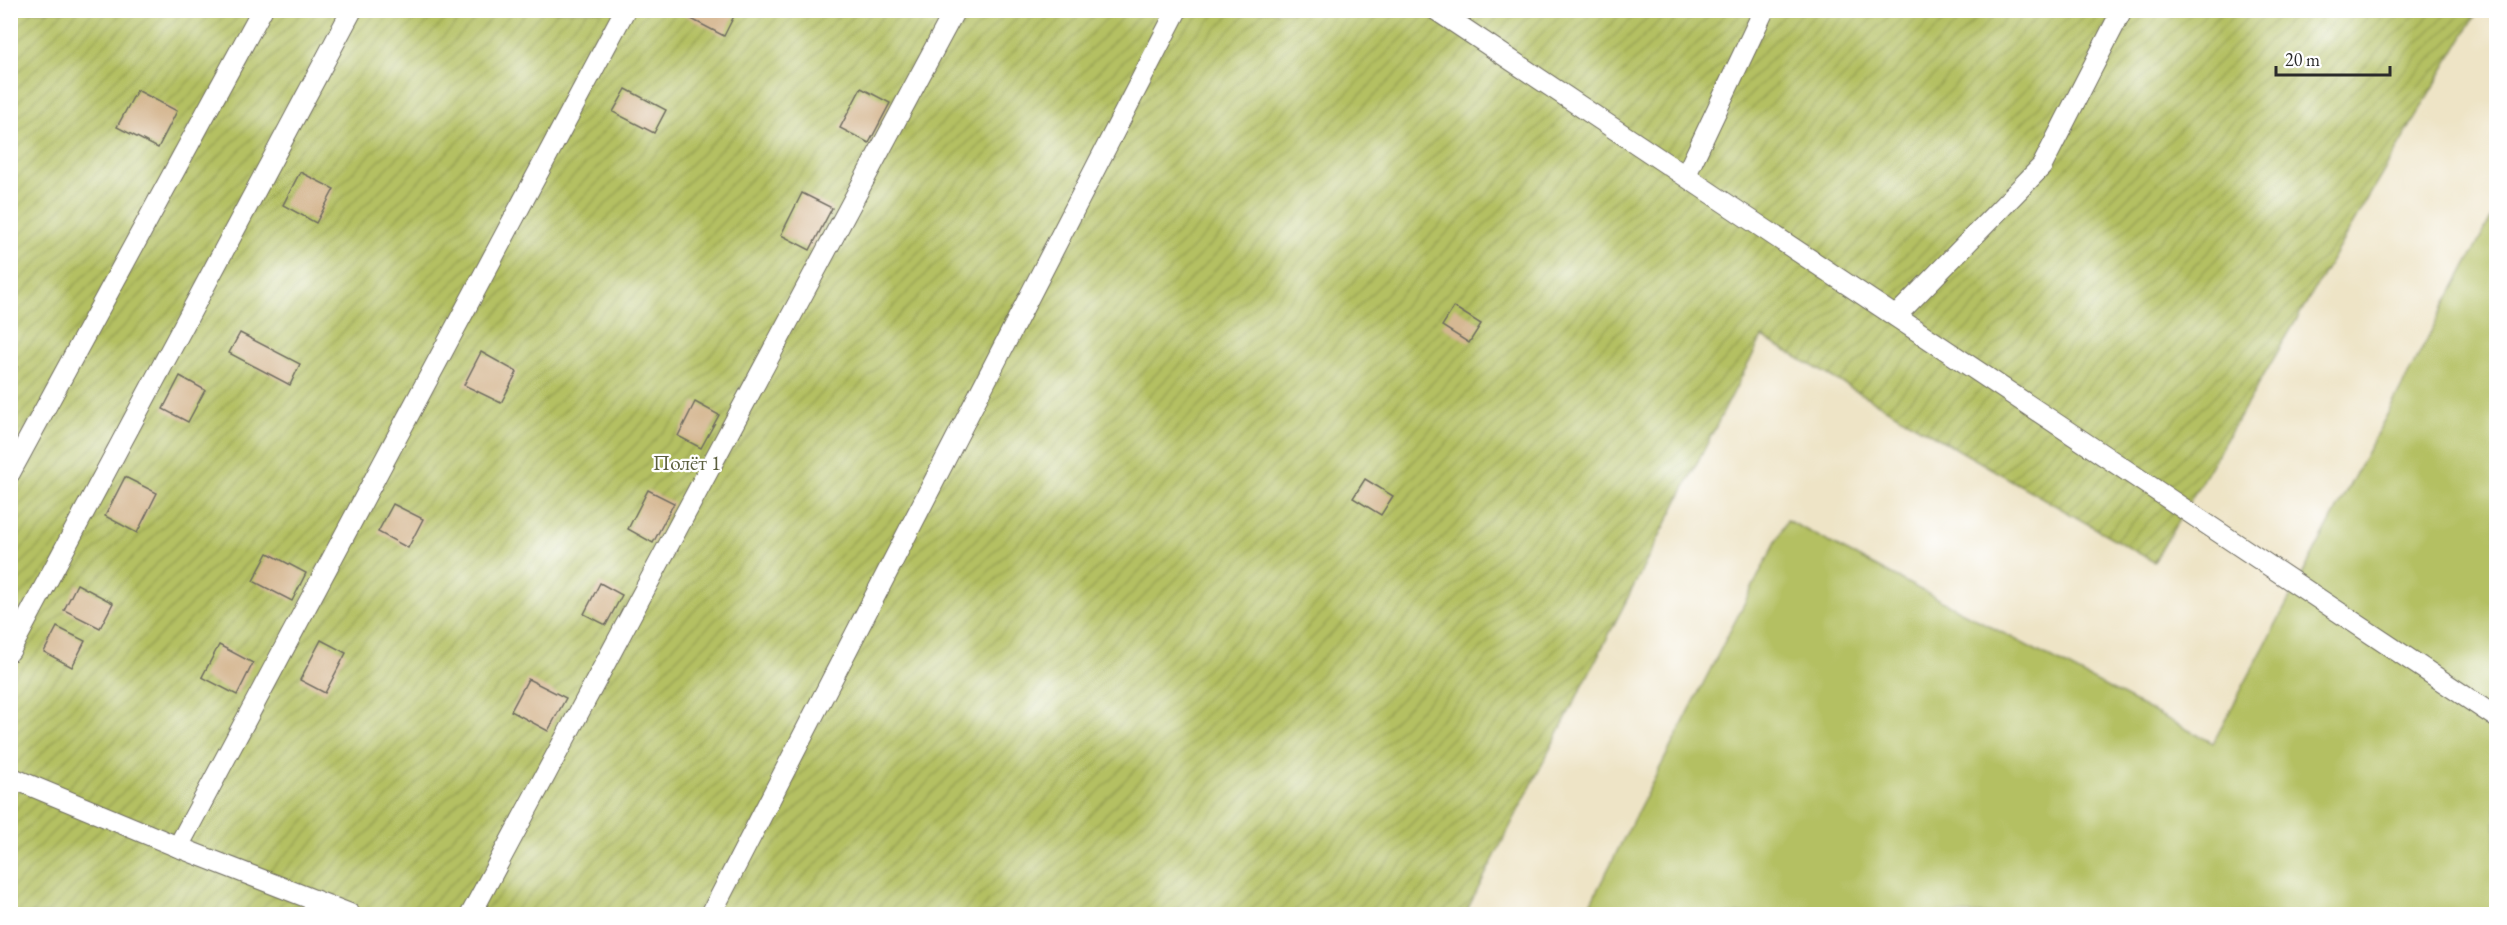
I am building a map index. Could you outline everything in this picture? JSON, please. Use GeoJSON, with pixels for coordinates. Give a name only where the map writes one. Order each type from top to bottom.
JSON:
{"type":"FeatureCollection","features":[{"type":"Feature","properties":{"kind":"lane"},"geometry":{"type":"LineString","coordinates":[[10,473],[262,10]]}},
{"type":"Feature","properties":{"kind":"lane"},"geometry":{"type":"LineString","coordinates":[[10,651],[352,10]]}},
{"type":"Feature","properties":{"kind":"lane"},"geometry":{"type":"LineString","coordinates":[[178,847],[625,10]]}},
{"type":"Feature","properties":{"kind":"lane"},"geometry":{"type":"LineString","coordinates":[[471,915],[955,10]]}},
{"type":"Feature","properties":{"kind":"lane"},"geometry":{"type":"LineString","coordinates":[[711,915],[1177,10]]}},
{"type":"Feature","properties":{"kind":"lane"},"geometry":{"type":"LineString","coordinates":[[1436,10],[2496,717]]}},
{"type":"Feature","properties":{"kind":"lane"},"geometry":{"type":"LineString","coordinates":[[1686,175],[1764,10]]}},
{"type":"Feature","properties":{"kind":"lane"},"geometry":{"type":"LineString","coordinates":[[1896,316],[2042,166],[2122,10]]}},
{"type":"Feature","properties":{"kind":"lane"},"geometry":{"type":"LineString","coordinates":[[10,777],[350,915]]}},
{"type":"Feature","properties":{"kind":"green space","name":"Полёт 1"},"geometry":{"type":"Polygon","coordinates":[[[10,11],[2478,11],[2154,562],[1762,337],[1465,914],[11,914],[10,11]]]}},
{"type":"Feature","properties":{"kind":"green space"},"geometry":{"type":"Polygon","coordinates":[[[2496,209],[2496,914],[1585,914],[1787,520],[2213,743],[2496,209]]]}},
{"type":"Feature","properties":{"kind":"building"},"geometry":{"type":"Polygon","coordinates":[[[674,10],[737,10],[724,36],[674,10]]]}},
{"type":"Feature","properties":{"kind":"building"},"geometry":{"type":"Polygon","coordinates":[[[861,88],[890,103],[869,143],[840,128],[861,88]]]}},
{"type":"Feature","properties":{"kind":"building"},"geometry":{"type":"Polygon","coordinates":[[[626,89],[666,110],[654,133],[613,112],[626,89]]]}},
{"type":"Feature","properties":{"kind":"building"},"geometry":{"type":"Polygon","coordinates":[[[137,90],[177,111],[158,148],[117,127],[137,90]]]}},
{"type":"Feature","properties":{"kind":"building"},"geometry":{"type":"Polygon","coordinates":[[[300,172],[334,189],[316,223],[283,205],[300,172]]]}},
{"type":"Feature","properties":{"kind":"building"},"geometry":{"type":"Polygon","coordinates":[[[802,193],[832,208],[810,250],[781,235],[802,193]]]}},
{"type":"Feature","properties":{"kind":"building"},"geometry":{"type":"Polygon","coordinates":[[[1454,307],[1481,324],[1469,343],[1442,326],[1454,307]]]}},
{"type":"Feature","properties":{"kind":"building"},"geometry":{"type":"Polygon","coordinates":[[[240,333],[300,364],[290,385],[229,353],[240,333]]]}},
{"type":"Feature","properties":{"kind":"building"},"geometry":{"type":"Polygon","coordinates":[[[481,352],[517,372],[501,403],[464,385],[481,352]]]}},
{"type":"Feature","properties":{"kind":"building"},"geometry":{"type":"Polygon","coordinates":[[[10,364],[17,367],[10,381],[10,364]]]}},
{"type":"Feature","properties":{"kind":"building"},"geometry":{"type":"Polygon","coordinates":[[[180,376],[205,390],[188,422],[163,409],[180,376]]]}},
{"type":"Feature","properties":{"kind":"building"},"geometry":{"type":"Polygon","coordinates":[[[695,402],[719,415],[701,448],[678,436],[695,402]]]}},
{"type":"Feature","properties":{"kind":"building"},"geometry":{"type":"Polygon","coordinates":[[[125,477],[157,493],[137,533],[105,516],[125,477]]]}},
{"type":"Feature","properties":{"kind":"building"},"geometry":{"type":"Polygon","coordinates":[[[1365,479],[1393,496],[1381,515],[1353,498],[1365,479]]]}},
{"type":"Feature","properties":{"kind":"building"},"geometry":{"type":"Polygon","coordinates":[[[648,490],[674,503],[653,543],[628,529],[648,490]]]}},
{"type":"Feature","properties":{"kind":"building"},"geometry":{"type":"Polygon","coordinates":[[[393,504],[423,519],[408,548],[378,532],[393,504]]]}},
{"type":"Feature","properties":{"kind":"building"},"geometry":{"type":"Polygon","coordinates":[[[268,553],[306,573],[292,601],[253,581],[268,553]]]}},
{"type":"Feature","properties":{"kind":"building"},"geometry":{"type":"Polygon","coordinates":[[[600,583],[622,595],[606,625],[584,614],[600,583]]]}},
{"type":"Feature","properties":{"kind":"building"},"geometry":{"type":"Polygon","coordinates":[[[77,584],[113,603],[100,628],[64,610],[77,584]]]}},
{"type":"Feature","properties":{"kind":"building"},"geometry":{"type":"Polygon","coordinates":[[[57,627],[85,641],[72,667],[44,652],[57,627]]]}},
{"type":"Feature","properties":{"kind":"building"},"geometry":{"type":"Polygon","coordinates":[[[321,640],[346,653],[325,693],[300,680],[321,640]]]}},
{"type":"Feature","properties":{"kind":"building"},"geometry":{"type":"Polygon","coordinates":[[[219,645],[253,663],[237,695],[202,677],[219,645]]]}},
{"type":"Feature","properties":{"kind":"building"},"geometry":{"type":"Polygon","coordinates":[[[528,679],[566,698],[548,731],[511,711],[528,679]]]}}]}
